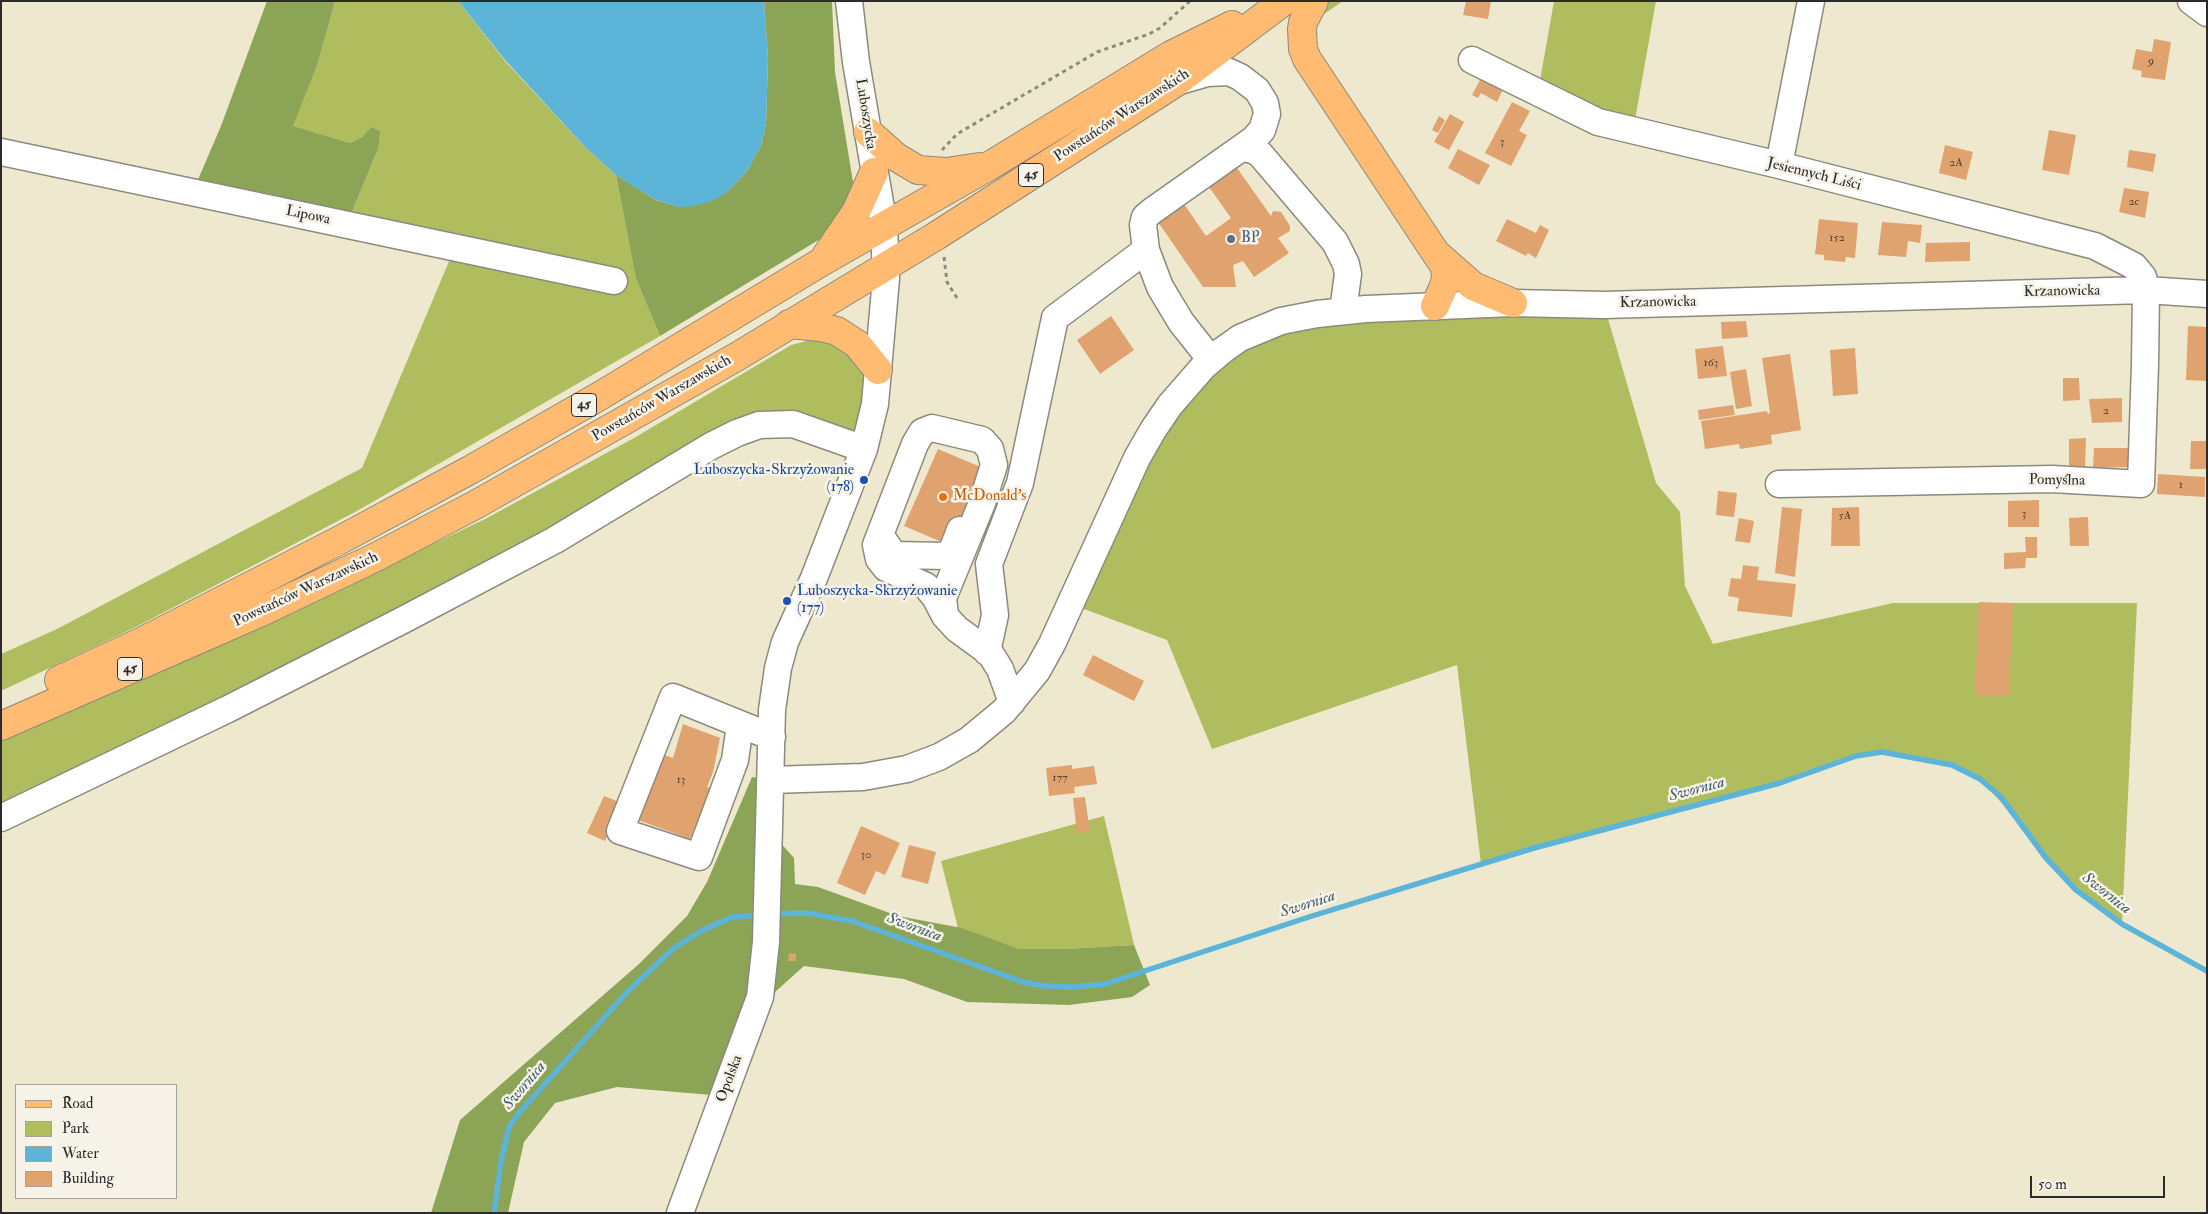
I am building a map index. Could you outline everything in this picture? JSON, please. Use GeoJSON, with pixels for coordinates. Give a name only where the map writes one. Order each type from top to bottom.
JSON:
{"type":"FeatureCollection","features":[{"type":"Feature","properties":{"kind":"main road","name":"Powstańców Warszawskich"},"geometry":{"type":"LineString","coordinates":[[1,726],[250,617],[376,557],[483,500],[738,356],[936,236],[1176,83],[1282,1]]}},
{"type":"Feature","properties":{"kind":"main road","name":"Powstańców Warszawskich"},"geometry":{"type":"LineString","coordinates":[[1,707],[143,641],[462,475],[598,397],[822,261],[989,166],[1171,55],[1282,1]]}},
{"type":"Feature","properties":{"kind":"main road"},"geometry":{"type":"LineString","coordinates":[[1314,1],[1303,22],[1303,49],[1311,68],[1445,267],[1446,277],[1435,306]]}},
{"type":"Feature","properties":{"kind":"main road"},"geometry":{"type":"LineString","coordinates":[[868,132],[896,157],[918,170],[946,172],[989,166]]}},
{"type":"Feature","properties":{"kind":"main road"},"geometry":{"type":"LineString","coordinates":[[822,261],[856,212],[874,172]]}},
{"type":"Feature","properties":{"kind":"main road"},"geometry":{"type":"LineString","coordinates":[[1439,256],[1473,286],[1513,303]]}},
{"type":"Feature","properties":{"kind":"main road"},"geometry":{"type":"LineString","coordinates":[[789,324],[821,327],[837,331],[857,344],[878,370]]}},
{"type":"Feature","properties":{"kind":"street","name":"Luboszycka"},"geometry":{"type":"LineString","coordinates":[[849,1],[874,172],[884,226],[886,266],[872,422],[864,449]]}},
{"type":"Feature","properties":{"kind":"street"},"geometry":{"type":"LineString","coordinates":[[1779,165],[1811,1]]}},
{"type":"Feature","properties":{"kind":"street"},"geometry":{"type":"LineString","coordinates":[[2191,1],[2207,13]]}},
{"type":"Feature","properties":{"kind":"street","name":"Jesiennych Liści"},"geometry":{"type":"LineString","coordinates":[[1472,60],[1598,122],[1779,165],[2095,246],[2134,266],[2143,277],[2146,290]]}},
{"type":"Feature","properties":{"kind":"street"},"geometry":{"type":"LineString","coordinates":[[1176,83],[1207,74],[1229,72],[1240,77],[1257,90],[1265,104],[1267,114],[1262,130],[1254,139],[1152,210],[1145,218],[1143,236],[1146,250],[1172,308],[1190,335],[1211,360]]}},
{"type":"Feature","properties":{"kind":"street"},"geometry":{"type":"LineString","coordinates":[[1242,148],[1253,150],[1260,154],[1335,242],[1346,264],[1348,274],[1343,311]]}},
{"type":"Feature","properties":{"kind":"street","name":"Lipowa"},"geometry":{"type":"LineString","coordinates":[[1,152],[614,281]]}},
{"type":"Feature","properties":{"kind":"street"},"geometry":{"type":"LineString","coordinates":[[992,657],[995,615],[989,564],[1020,482],[1055,318],[1146,250]]}},
{"type":"Feature","properties":{"kind":"street","name":"Krzanowicka"},"geometry":{"type":"LineString","coordinates":[[771,780],[863,777],[907,769],[969,740],[986,728],[1012,702],[1038,671],[1137,458],[1153,430],[1186,384],[1211,360],[1240,338],[1266,327],[1310,315],[1343,311],[1513,303],[1614,304],[2146,290],[2207,294]]}},
{"type":"Feature","properties":{"kind":"street","name":"Pomyślna"},"geometry":{"type":"LineString","coordinates":[[1779,484],[2052,480],[2141,484],[2146,290]]}},
{"type":"Feature","properties":{"kind":"street"},"geometry":{"type":"LineString","coordinates":[[1,818],[219,713],[403,620],[555,540],[711,446],[737,433],[759,425],[793,424],[864,449]]}},
{"type":"Feature","properties":{"kind":"street"},"geometry":{"type":"LineString","coordinates":[[887,545],[915,444],[922,432],[932,428],[982,440],[990,449],[994,465],[982,503],[949,566],[943,598],[945,616]]}},
{"type":"Feature","properties":{"kind":"street","name":"Opolska"},"geometry":{"type":"LineString","coordinates":[[680,1213],[756,1009],[764,969],[774,690],[778,668],[785,642],[814,578],[864,449]]}},
{"type":"Feature","properties":{"kind":"street"},"geometry":{"type":"LineString","coordinates":[[949,566],[887,545],[876,546],[879,559],[886,568],[926,586],[935,597],[945,616],[957,629],[992,657],[1000,669],[1012,702]]}},
{"type":"Feature","properties":{"kind":"street"},"geometry":{"type":"LineString","coordinates":[[926,586],[949,566]]}},
{"type":"Feature","properties":{"kind":"street"},"geometry":{"type":"LineString","coordinates":[[992,657],[1043,660]]}},
{"type":"Feature","properties":{"kind":"street"},"geometry":{"type":"LineString","coordinates":[[740,724],[735,760],[699,857],[620,831],[673,697],[740,724],[772,737]]}},
{"type":"Feature","properties":{"kind":"path"},"geometry":{"type":"LineString","coordinates":[[936,155],[957,134],[1096,52],[1154,31],[1190,1]]}},
{"type":"Feature","properties":{"kind":"path"},"geometry":{"type":"LineString","coordinates":[[943,253],[947,282],[957,298]]}},
{"type":"Feature","properties":{"kind":"green space"},"geometry":{"type":"Polygon","coordinates":[[[267,1],[335,1],[318,63],[293,126],[350,143],[362,137],[371,127],[380,131],[378,149],[347,224],[197,182],[221,126],[267,1]]]}},
{"type":"Feature","properties":{"kind":"green space"},"geometry":{"type":"Polygon","coordinates":[[[335,1],[458,1],[505,61],[587,149],[616,175],[636,279],[660,336],[357,511],[136,627],[1,691],[1,654],[57,629],[362,468],[455,247],[347,224],[378,149],[371,127],[362,137],[350,143],[292,126],[318,63],[335,1]]]}},
{"type":"Feature","properties":{"kind":"green space"},"geometry":{"type":"Polygon","coordinates":[[[764,1],[832,1],[835,72],[853,182],[848,210],[835,230],[660,336],[636,279],[616,175],[656,200],[679,207],[727,192],[747,171],[761,145],[766,124],[768,58],[764,1]]]}},
{"type":"Feature","properties":{"kind":"green space"},"geometry":{"type":"Polygon","coordinates":[[[1314,1],[1343,1],[1302,29],[1314,1]]]}},
{"type":"Feature","properties":{"kind":"green space"},"geometry":{"type":"Polygon","coordinates":[[[1554,1],[1656,1],[1633,131],[1538,92],[1554,1]]]}},
{"type":"Feature","properties":{"kind":"green space"},"geometry":{"type":"Polygon","coordinates":[[[1604,305],[1656,483],[1680,512],[1685,586],[1713,644],[1893,603],[2137,603],[2122,924],[2076,890],[2046,858],[2025,829],[1980,779],[1952,765],[1882,752],[1856,756],[1780,783],[1698,803],[1481,864],[1457,665],[1212,749],[1167,640],[1071,604],[1153,430],[1258,329],[1604,305]]]}},
{"type":"Feature","properties":{"kind":"green space"},"geometry":{"type":"Polygon","coordinates":[[[814,339],[832,342],[844,348],[866,374],[866,401],[857,438],[775,423],[1,818],[1,736],[385,567],[487,518],[634,438],[791,345],[814,339]]]}},
{"type":"Feature","properties":{"kind":"green space"},"geometry":{"type":"Polygon","coordinates":[[[752,777],[771,780],[769,830],[794,858],[795,884],[818,887],[898,916],[962,928],[1019,949],[1065,949],[1134,945],[1150,985],[1132,997],[1069,1005],[967,1002],[904,979],[804,966],[756,1009],[724,1096],[617,1087],[555,1103],[524,1142],[508,1213],[431,1213],[460,1120],[639,964],[687,916],[707,882],[752,777]]]}},
{"type":"Feature","properties":{"kind":"green space"},"geometry":{"type":"Polygon","coordinates":[[[1104,816],[1134,945],[1065,949],[1019,949],[958,928],[941,861],[1104,816]]]}},
{"type":"Feature","properties":{"kind":"water"},"geometry":{"type":"Polygon","coordinates":[[[458,1],[764,1],[768,58],[766,124],[761,145],[747,171],[727,192],[714,200],[694,206],[679,207],[656,200],[616,175],[587,149],[505,60],[458,1]]]}},
{"type":"Feature","properties":{"kind":"building"},"geometry":{"type":"Polygon","coordinates":[[[1466,1],[1491,1],[1488,19],[1463,15],[1466,1]]]}},
{"type":"Feature","properties":{"kind":"building"},"geometry":{"type":"Polygon","coordinates":[[[2154,39],[2171,42],[2165,80],[2141,77],[2142,71],[2132,69],[2136,49],[2152,52],[2154,39]]]}},
{"type":"Feature","properties":{"kind":"building"},"geometry":{"type":"Polygon","coordinates":[[[1482,76],[1504,87],[1497,102],[1481,93],[1478,98],[1472,95],[1482,76]]]}},
{"type":"Feature","properties":{"kind":"building"},"geometry":{"type":"Polygon","coordinates":[[[1512,102],[1530,111],[1519,131],[1527,135],[1511,166],[1485,153],[1512,102]]]}},
{"type":"Feature","properties":{"kind":"building"},"geometry":{"type":"Polygon","coordinates":[[[1450,114],[1464,122],[1449,150],[1434,142],[1450,114]]]}},
{"type":"Feature","properties":{"kind":"building"},"geometry":{"type":"Polygon","coordinates":[[[1439,116],[1445,120],[1438,133],[1432,130],[1439,116]]]}},
{"type":"Feature","properties":{"kind":"building"},"geometry":{"type":"Polygon","coordinates":[[[2049,130],[2076,135],[2069,175],[2042,170],[2049,130]]]}},
{"type":"Feature","properties":{"kind":"building"},"geometry":{"type":"Polygon","coordinates":[[[1945,145],[1973,152],[1966,180],[1939,173],[1945,145]]]}},
{"type":"Feature","properties":{"kind":"building"},"geometry":{"type":"Polygon","coordinates":[[[1458,149],[1490,165],[1479,185],[1448,168],[1458,149]]]}},
{"type":"Feature","properties":{"kind":"building"},"geometry":{"type":"Polygon","coordinates":[[[2129,150],[2156,154],[2153,172],[2127,167],[2129,150]]]}},
{"type":"Feature","properties":{"kind":"building"},"geometry":{"type":"Polygon","coordinates":[[[1237,168],[1271,216],[1273,211],[1281,212],[1290,226],[1290,231],[1278,238],[1289,253],[1254,277],[1243,261],[1233,265],[1236,287],[1203,287],[1158,222],[1184,204],[1206,236],[1231,218],[1209,187],[1237,168]]]}},
{"type":"Feature","properties":{"kind":"building"},"geometry":{"type":"Polygon","coordinates":[[[2124,188],[2149,192],[2145,218],[2119,212],[2124,188]]]}},
{"type":"Feature","properties":{"kind":"building"},"geometry":{"type":"Polygon","coordinates":[[[1507,219],[1536,233],[1540,225],[1549,230],[1536,258],[1528,253],[1526,256],[1496,241],[1507,219]]]}},
{"type":"Feature","properties":{"kind":"building"},"geometry":{"type":"Polygon","coordinates":[[[1819,219],[1858,223],[1855,258],[1846,257],[1845,262],[1824,260],[1824,255],[1815,254],[1819,219]]]}},
{"type":"Feature","properties":{"kind":"building"},"geometry":{"type":"Polygon","coordinates":[[[1882,222],[1922,225],[1920,243],[1908,241],[1906,257],[1878,255],[1882,222]]]}},
{"type":"Feature","properties":{"kind":"building"},"geometry":{"type":"Polygon","coordinates":[[[1970,242],[1970,261],[1925,262],[1926,243],[1970,242]]]}},
{"type":"Feature","properties":{"kind":"building"},"geometry":{"type":"Polygon","coordinates":[[[1111,316],[1134,350],[1100,374],[1077,340],[1111,316]]]}},
{"type":"Feature","properties":{"kind":"building"},"geometry":{"type":"Polygon","coordinates":[[[1746,321],[1748,337],[1722,339],[1721,322],[1746,321]]]}},
{"type":"Feature","properties":{"kind":"building"},"geometry":{"type":"Polygon","coordinates":[[[2188,326],[2207,327],[2207,381],[2186,380],[2188,326]]]}},
{"type":"Feature","properties":{"kind":"building"},"geometry":{"type":"Polygon","coordinates":[[[1723,346],[1727,376],[1698,379],[1695,349],[1723,346]]]}},
{"type":"Feature","properties":{"kind":"building"},"geometry":{"type":"Polygon","coordinates":[[[1855,348],[1858,394],[1833,396],[1830,350],[1855,348]]]}},
{"type":"Feature","properties":{"kind":"building"},"geometry":{"type":"Polygon","coordinates":[[[1790,354],[1801,430],[1771,435],[1772,444],[1740,449],[1739,444],[1705,449],[1701,421],[1767,411],[1768,414],[1770,413],[1762,358],[1790,354]]]}},
{"type":"Feature","properties":{"kind":"building"},"geometry":{"type":"Polygon","coordinates":[[[1746,369],[1752,406],[1736,409],[1730,372],[1746,369]]]}},
{"type":"Feature","properties":{"kind":"building"},"geometry":{"type":"Polygon","coordinates":[[[2063,378],[2079,378],[2080,400],[2063,401],[2063,378]]]}},
{"type":"Feature","properties":{"kind":"building"},"geometry":{"type":"Polygon","coordinates":[[[2122,398],[2122,422],[2092,423],[2089,399],[2122,398]]]}},
{"type":"Feature","properties":{"kind":"building"},"geometry":{"type":"Polygon","coordinates":[[[1733,405],[1735,415],[1699,420],[1698,410],[1733,405]]]}},
{"type":"Feature","properties":{"kind":"building"},"geometry":{"type":"Polygon","coordinates":[[[2086,438],[2085,467],[2069,467],[2069,439],[2086,438]]]}},
{"type":"Feature","properties":{"kind":"building"},"geometry":{"type":"Polygon","coordinates":[[[2191,441],[2207,441],[2206,469],[2190,469],[2191,441]]]}},
{"type":"Feature","properties":{"kind":"building"},"geometry":{"type":"Polygon","coordinates":[[[2094,448],[2133,448],[2132,467],[2093,468],[2094,448]]]}},
{"type":"Feature","properties":{"kind":"building","name":"McDonald's"},"geometry":{"type":"Polygon","coordinates":[[[938,449],[983,468],[949,545],[904,526],[938,449]]]}},
{"type":"Feature","properties":{"kind":"building"},"geometry":{"type":"Polygon","coordinates":[[[2158,474],[2205,477],[2205,497],[2157,494],[2158,474]]]}},
{"type":"Feature","properties":{"kind":"building"},"geometry":{"type":"Polygon","coordinates":[[[1718,491],[1737,493],[1734,517],[1716,515],[1718,491]]]}},
{"type":"Feature","properties":{"kind":"building"},"geometry":{"type":"Polygon","coordinates":[[[2039,500],[2039,527],[2008,527],[2008,501],[2039,500]]]}},
{"type":"Feature","properties":{"kind":"building"},"geometry":{"type":"Polygon","coordinates":[[[1782,507],[1802,509],[1795,577],[1775,573],[1782,507]]]}},
{"type":"Feature","properties":{"kind":"building"},"geometry":{"type":"Polygon","coordinates":[[[1859,507],[1860,546],[1831,546],[1832,508],[1859,507]]]}},
{"type":"Feature","properties":{"kind":"building"},"geometry":{"type":"Polygon","coordinates":[[[2088,517],[2089,546],[2070,546],[2069,518],[2088,517]]]}},
{"type":"Feature","properties":{"kind":"building"},"geometry":{"type":"Polygon","coordinates":[[[1739,518],[1754,521],[1750,543],[1735,541],[1739,518]]]}},
{"type":"Feature","properties":{"kind":"building"},"geometry":{"type":"Polygon","coordinates":[[[2025,537],[2037,537],[2037,558],[2026,558],[2025,568],[2004,569],[2004,553],[2026,552],[2025,537]]]}},
{"type":"Feature","properties":{"kind":"building"},"geometry":{"type":"Polygon","coordinates":[[[1743,565],[1759,567],[1757,580],[1796,584],[1792,617],[1737,611],[1739,598],[1728,596],[1731,578],[1741,579],[1743,565]]]}},
{"type":"Feature","properties":{"kind":"building"},"geometry":{"type":"Polygon","coordinates":[[[1979,602],[2013,603],[2009,696],[1975,695],[1979,602]]]}},
{"type":"Feature","properties":{"kind":"building"},"geometry":{"type":"Polygon","coordinates":[[[1093,655],[1144,681],[1134,701],[1083,675],[1093,655]]]}},
{"type":"Feature","properties":{"kind":"building"},"geometry":{"type":"Polygon","coordinates":[[[683,724],[720,738],[713,772],[707,787],[712,789],[699,825],[696,824],[690,839],[638,820],[662,754],[673,758],[683,724]]]}},
{"type":"Feature","properties":{"kind":"building"},"geometry":{"type":"Polygon","coordinates":[[[1072,765],[1072,769],[1094,766],[1097,784],[1074,787],[1075,793],[1049,796],[1046,768],[1072,765]]]}},
{"type":"Feature","properties":{"kind":"building"},"geometry":{"type":"Polygon","coordinates":[[[604,796],[622,803],[605,841],[587,833],[604,796]]]}},
{"type":"Feature","properties":{"kind":"building"},"geometry":{"type":"Polygon","coordinates":[[[1085,797],[1090,832],[1077,833],[1073,798],[1085,797]]]}},
{"type":"Feature","properties":{"kind":"building"},"geometry":{"type":"Polygon","coordinates":[[[861,826],[900,843],[885,875],[876,871],[865,895],[837,883],[861,826]]]}},
{"type":"Feature","properties":{"kind":"building"},"geometry":{"type":"Polygon","coordinates":[[[909,845],[936,852],[928,884],[901,877],[909,845]]]}},
{"type":"Feature","properties":{"kind":"building"},"geometry":{"type":"Polygon","coordinates":[[[789,953],[796,954],[796,961],[788,961],[789,953]]]}},
{"type":"Feature","properties":{"kind":"waterway","name":"Swornica"},"geometry":{"type":"LineString","coordinates":[[772,914],[807,913],[852,921],[1023,982],[1044,986],[1074,987],[1105,984],[1312,916],[1534,848],[1780,783],[1856,756],[1882,752],[1952,765],[1980,779],[2001,797],[2046,858],[2076,890],[2122,924],[2207,971]]}},
{"type":"Feature","properties":{"kind":"waterway","name":"Swornica"},"geometry":{"type":"LineString","coordinates":[[494,1213],[501,1161],[509,1127],[519,1113],[627,992],[674,948],[699,932],[732,917],[761,915]]}},
{"type":"Feature","properties":{"kind":"place","name":"BP"},"geometry":{"type":"Point","coordinates":[1231,239]}},
{"type":"Feature","properties":{"kind":"place","name":"Luboszycka-Skrzyżowanie (178)"},"geometry":{"type":"Point","coordinates":[864,480]}},
{"type":"Feature","properties":{"kind":"place","name":"McDonald's"},"geometry":{"type":"Point","coordinates":[943,497]}},
{"type":"Feature","properties":{"kind":"place","name":"Luboszycka-Skrzyżowanie (177)"},"geometry":{"type":"Point","coordinates":[787,601]}}]}
